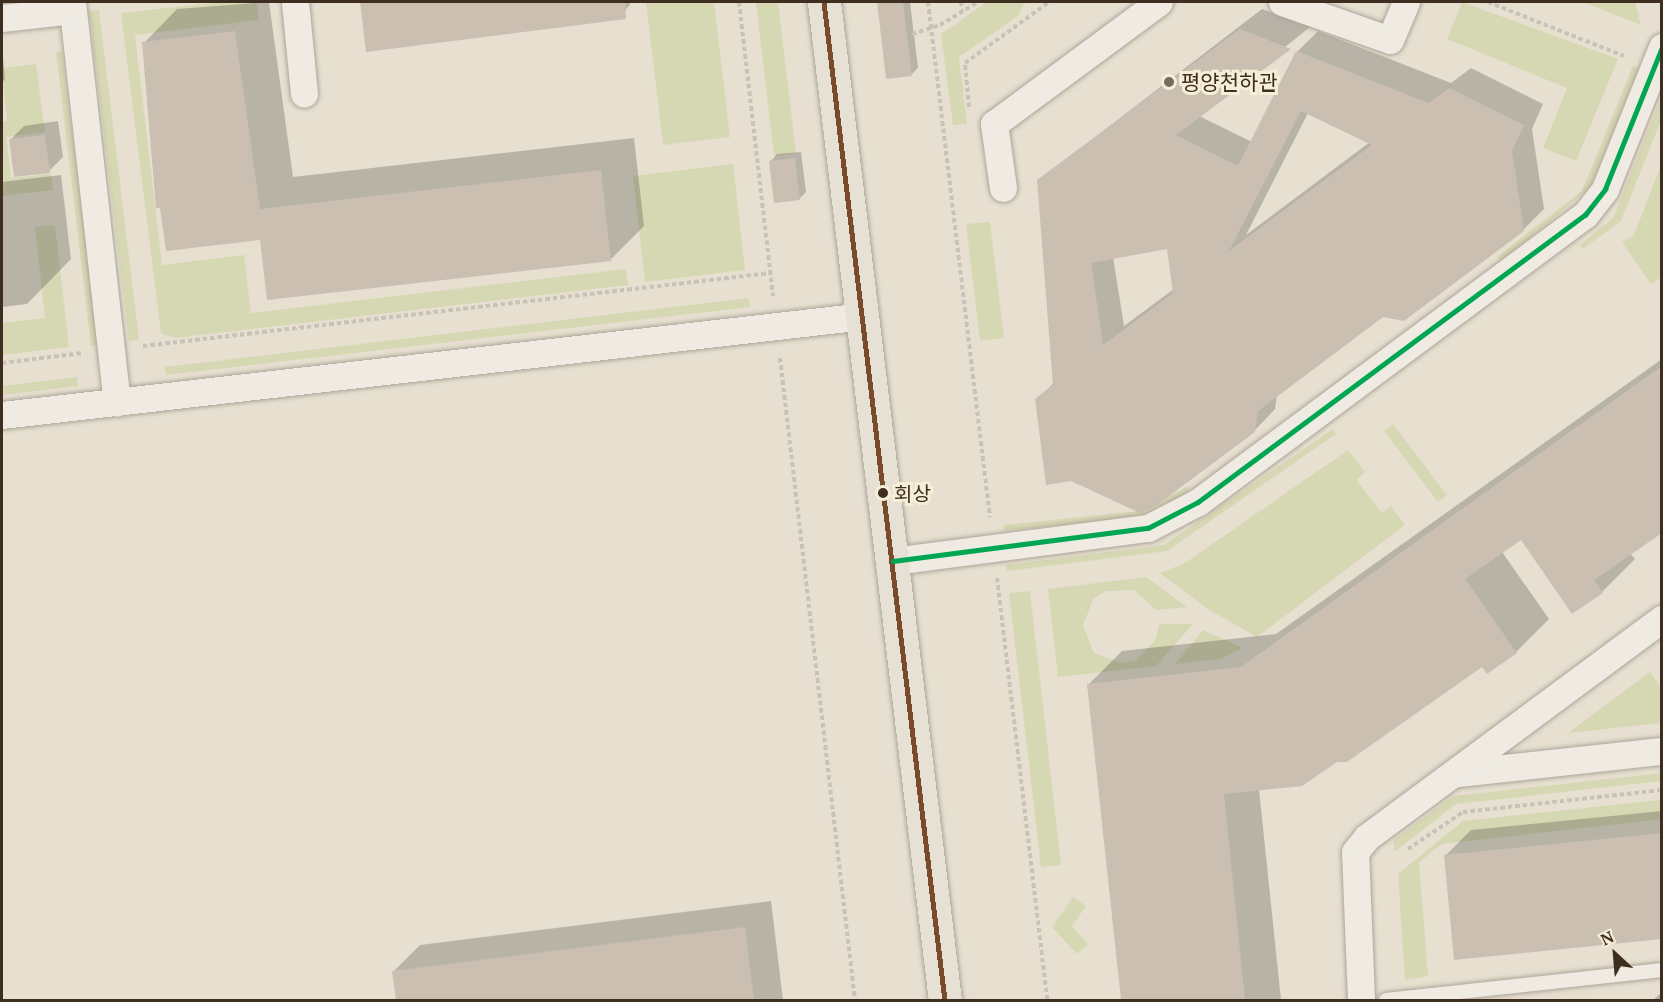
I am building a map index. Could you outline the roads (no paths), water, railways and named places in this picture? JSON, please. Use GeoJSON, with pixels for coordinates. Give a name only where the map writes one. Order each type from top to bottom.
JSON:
{"type":"FeatureCollection","features":[{"type":"Feature","properties":{"kind":"main road"},"geometry":{"type":"LineString","coordinates":[[824,2],[864,316],[945,1000]]}},
{"type":"Feature","properties":{"kind":"street"},"geometry":{"type":"LineString","coordinates":[[295,2],[304,94]]}},
{"type":"Feature","properties":{"kind":"street"},"geometry":{"type":"LineString","coordinates":[[1003,188],[994,124],[1159,2]]}},
{"type":"Feature","properties":{"kind":"street"},"geometry":{"type":"LineString","coordinates":[[1282,2],[1390,40],[1406,2]]}},
{"type":"Feature","properties":{"kind":"street"},"geometry":{"type":"LineString","coordinates":[[2,18],[72,6],[117,402]]}},
{"type":"Feature","properties":{"kind":"street"},"geometry":{"type":"LineString","coordinates":[[893,561],[1148,528],[1198,502],[1585,215],[1605,189],[1657,58]]}},
{"type":"Feature","properties":{"kind":"street"},"geometry":{"type":"LineString","coordinates":[[2,415],[864,316]]}},
{"type":"Feature","properties":{"kind":"street"},"geometry":{"type":"LineString","coordinates":[[1361,1000],[1355,852],[1367,837],[1458,773],[1662,619]]}},
{"type":"Feature","properties":{"kind":"street"},"geometry":{"type":"LineString","coordinates":[[1458,773],[1662,751]]}},
{"type":"Feature","properties":{"kind":"lane"},"geometry":{"type":"LineString","coordinates":[[1386,1000],[1662,970]]}},
{"type":"Feature","properties":{"kind":"place","name":"평양천하관"},"geometry":{"type":"Point","coordinates":[1169,82]}},
{"type":"Feature","properties":{"kind":"place","name":"회상"},"geometry":{"type":"Point","coordinates":[883,493]}}]}
